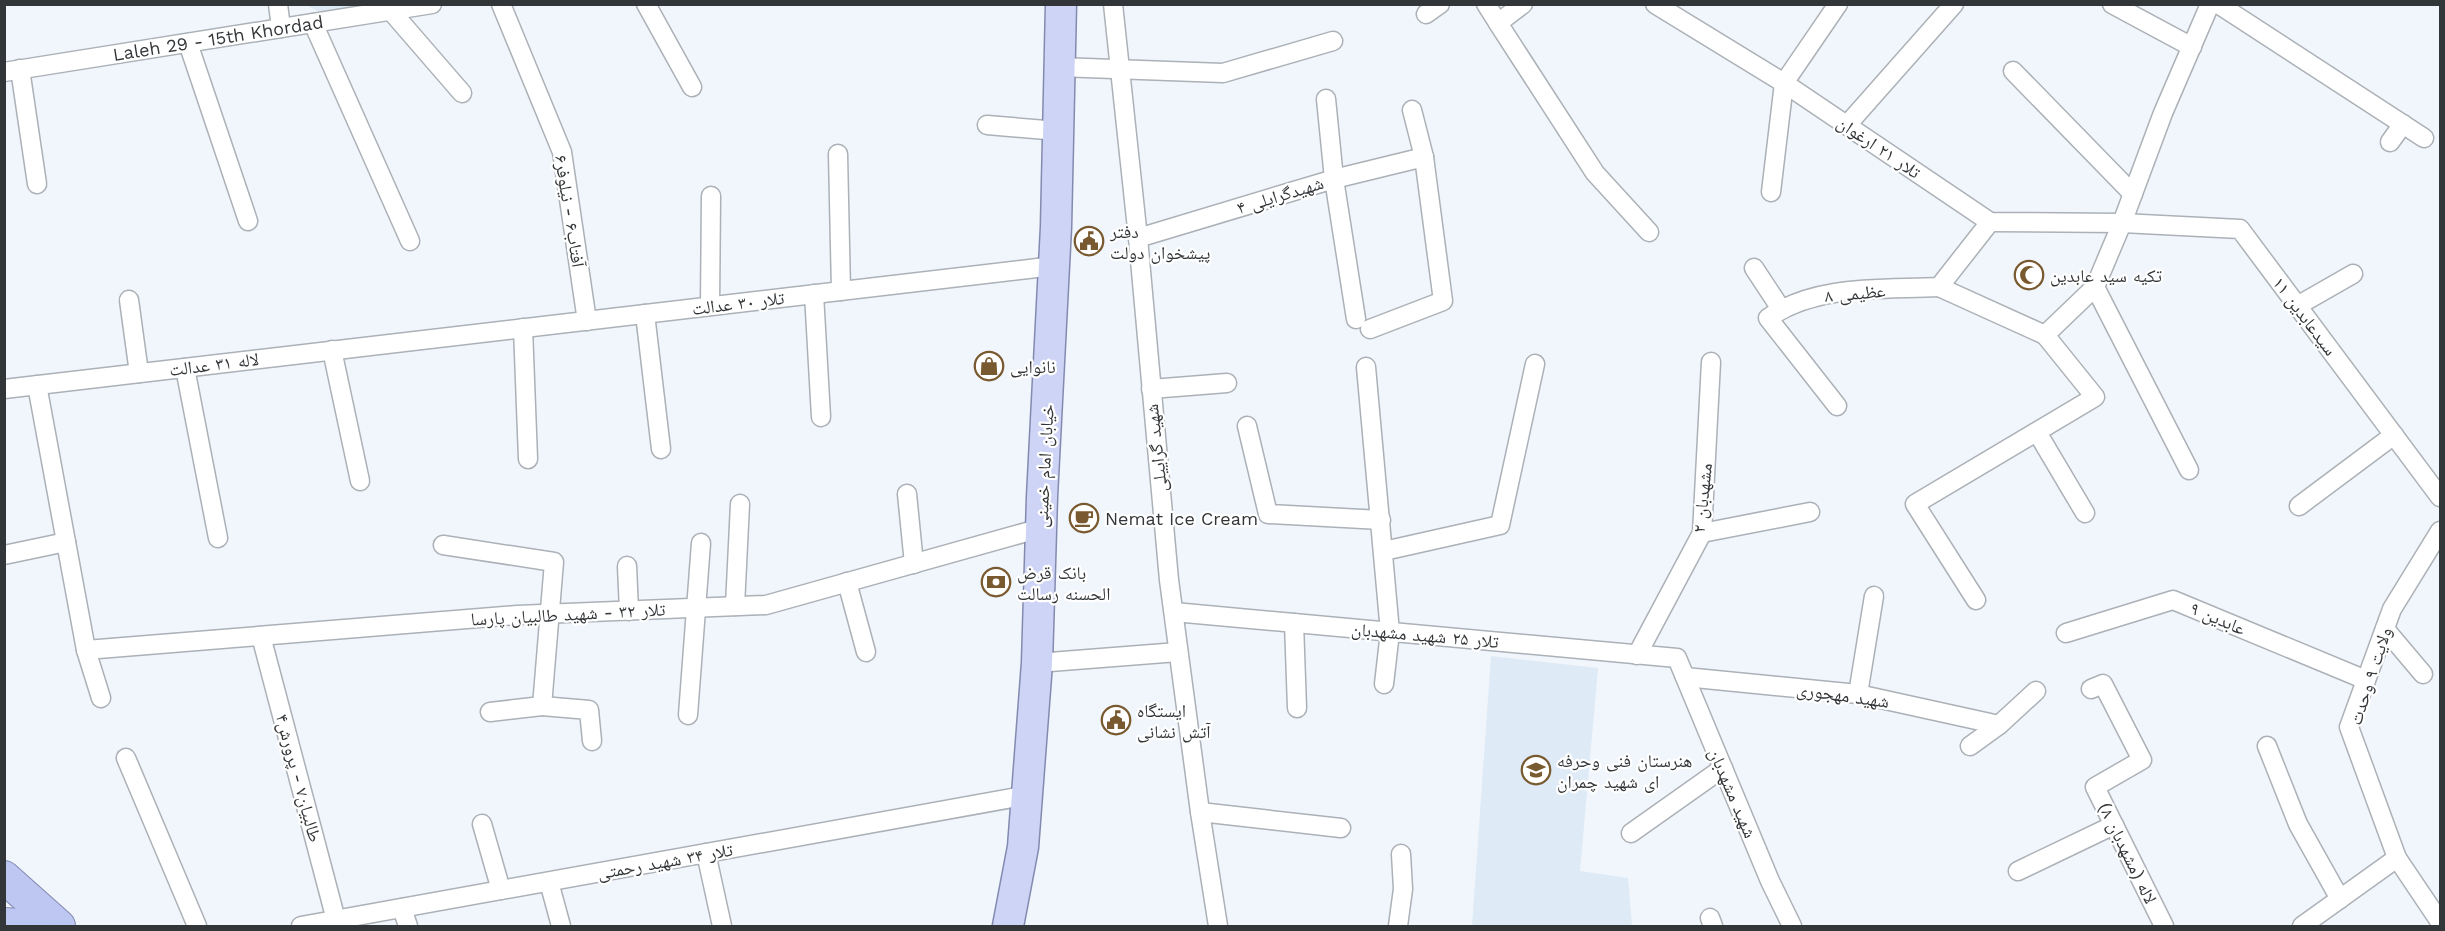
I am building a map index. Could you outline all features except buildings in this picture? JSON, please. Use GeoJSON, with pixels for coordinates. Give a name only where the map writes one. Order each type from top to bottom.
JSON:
{"type":"FeatureCollection","features":[{"type":"Feature","properties":{"kind":"highway"},"geometry":{"type":"LineString","coordinates":[[4,877],[59,927]]}},
{"type":"Feature","properties":{"kind":"highway"},"geometry":{"type":"LineString","coordinates":[[4,924],[38,927]]}},
{"type":"Feature","properties":{"kind":"main road","name":"خیابان امام خمینی"},"geometry":{"type":"LineString","coordinates":[[1008,927],[1023,847],[1029,795],[1037,663],[1054,266],[1061,4]]}},
{"type":"Feature","properties":{"kind":"street"},"geometry":{"type":"LineString","coordinates":[[278,4],[281,28]]}},
{"type":"Feature","properties":{"kind":"street","name":"Laleh 29 - 15th Khordad"},"geometry":{"type":"LineString","coordinates":[[12,71],[432,4]]}},
{"type":"Feature","properties":{"kind":"street","name":"آفتاب۶ - نیلوفر۶"},"geometry":{"type":"LineString","coordinates":[[501,4],[562,152],[587,321]]}},
{"type":"Feature","properties":{"kind":"street"},"geometry":{"type":"LineString","coordinates":[[646,4],[692,87]]}},
{"type":"Feature","properties":{"kind":"street","name":"شهید گراییلی"},"geometry":{"type":"LineString","coordinates":[[1113,4],[1178,652],[1218,927]]}},
{"type":"Feature","properties":{"kind":"street"},"geometry":{"type":"LineString","coordinates":[[1486,4],[1595,173],[1649,232]]}},
{"type":"Feature","properties":{"kind":"street"},"geometry":{"type":"LineString","coordinates":[[1498,23],[1523,4]]}},
{"type":"Feature","properties":{"kind":"street","name":"تلار ۲۱ ارغوان"},"geometry":{"type":"LineString","coordinates":[[1655,4],[1784,83],[1990,222]]}},
{"type":"Feature","properties":{"kind":"street"},"geometry":{"type":"LineString","coordinates":[[1771,192],[1784,83],[1838,4]]}},
{"type":"Feature","properties":{"kind":"street"},"geometry":{"type":"LineString","coordinates":[[1847,125],[1954,4]]}},
{"type":"Feature","properties":{"kind":"street"},"geometry":{"type":"LineString","coordinates":[[2112,4],[2192,47]]}},
{"type":"Feature","properties":{"kind":"street"},"geometry":{"type":"LineString","coordinates":[[2044,335],[2095,287],[2122,223],[2163,113],[2210,4]]}},
{"type":"Feature","properties":{"kind":"street"},"geometry":{"type":"LineString","coordinates":[[2218,4],[2424,138]]}},
{"type":"Feature","properties":{"kind":"street"},"geometry":{"type":"LineString","coordinates":[[391,11],[462,93]]}},
{"type":"Feature","properties":{"kind":"street"},"geometry":{"type":"LineString","coordinates":[[313,23],[410,241]]}},
{"type":"Feature","properties":{"kind":"street"},"geometry":{"type":"LineString","coordinates":[[1059,67],[1119,67],[1222,73],[1333,41]]}},
{"type":"Feature","properties":{"kind":"street"},"geometry":{"type":"LineString","coordinates":[[188,43],[248,221]]}},
{"type":"Feature","properties":{"kind":"street"},"geometry":{"type":"LineString","coordinates":[[12,71],[37,184]]}},
{"type":"Feature","properties":{"kind":"street"},"geometry":{"type":"LineString","coordinates":[[2013,71],[2133,194]]}},
{"type":"Feature","properties":{"kind":"street"},"geometry":{"type":"LineString","coordinates":[[1326,99],[1334,179],[1363,324],[1443,302],[1424,157],[1412,110]]}},
{"type":"Feature","properties":{"kind":"street"},"geometry":{"type":"LineString","coordinates":[[2390,142],[2403,124]]}},
{"type":"Feature","properties":{"kind":"street"},"geometry":{"type":"LineString","coordinates":[[987,125],[1058,130]]}},
{"type":"Feature","properties":{"kind":"street"},"geometry":{"type":"LineString","coordinates":[[838,154],[841,291]]}},
{"type":"Feature","properties":{"kind":"street","name":"شهیدگرایلی ۴"},"geometry":{"type":"LineString","coordinates":[[1138,238],[1334,179],[1424,157]]}},
{"type":"Feature","properties":{"kind":"street"},"geometry":{"type":"LineString","coordinates":[[710,306],[711,196]]}},
{"type":"Feature","properties":{"kind":"street"},"geometry":{"type":"LineString","coordinates":[[1976,600],[1915,504],[2095,397],[2044,335],[1938,287],[1990,222],[2122,223]]}},
{"type":"Feature","properties":{"kind":"street","name":"سیدعابدین ۱۱"},"geometry":{"type":"LineString","coordinates":[[2122,223],[2240,229],[2440,497]]}},
{"type":"Feature","properties":{"kind":"street","name":"تلار ۳۰ عدالت"},"geometry":{"type":"LineString","coordinates":[[423,340],[1054,266]]}},
{"type":"Feature","properties":{"kind":"street"},"geometry":{"type":"LineString","coordinates":[[1754,268],[1768,317],[1837,406]]}},
{"type":"Feature","properties":{"kind":"street"},"geometry":{"type":"LineString","coordinates":[[2297,306],[2353,274]]}},
{"type":"Feature","properties":{"kind":"street","name":"عظیمی ۸"},"geometry":{"type":"LineString","coordinates":[[1768,317],[1825,294],[1938,287]]}},
{"type":"Feature","properties":{"kind":"street"},"geometry":{"type":"LineString","coordinates":[[2095,287],[2189,470]]}},
{"type":"Feature","properties":{"kind":"street"},"geometry":{"type":"LineString","coordinates":[[814,294],[821,417]]}},
{"type":"Feature","properties":{"kind":"street"},"geometry":{"type":"LineString","coordinates":[[129,300],[139,373]]}},
{"type":"Feature","properties":{"kind":"street"},"geometry":{"type":"LineString","coordinates":[[645,314],[661,450]]}},
{"type":"Feature","properties":{"kind":"street"},"geometry":{"type":"LineString","coordinates":[[523,328],[528,459]]}},
{"type":"Feature","properties":{"kind":"street","name":"لاله ۳۱ عدالت"},"geometry":{"type":"LineString","coordinates":[[4,389],[423,340]]}},
{"type":"Feature","properties":{"kind":"street"},"geometry":{"type":"LineString","coordinates":[[332,350],[360,481]]}},
{"type":"Feature","properties":{"kind":"street","name":"مشهدبان ۲"},"geometry":{"type":"LineString","coordinates":[[1637,655],[1702,532],[1711,362]]}},
{"type":"Feature","properties":{"kind":"street"},"geometry":{"type":"LineString","coordinates":[[1384,551],[1500,525],[1535,364]]}},
{"type":"Feature","properties":{"kind":"street"},"geometry":{"type":"LineString","coordinates":[[1366,367],[1390,632],[1384,684]]}},
{"type":"Feature","properties":{"kind":"street"},"geometry":{"type":"LineString","coordinates":[[185,368],[218,538]]}},
{"type":"Feature","properties":{"kind":"street"},"geometry":{"type":"LineString","coordinates":[[1151,389],[1227,383]]}},
{"type":"Feature","properties":{"kind":"street"},"geometry":{"type":"LineString","coordinates":[[37,385],[86,650],[101,698]]}},
{"type":"Feature","properties":{"kind":"street"},"geometry":{"type":"LineString","coordinates":[[1247,426],[1268,514],[1381,520]]}},
{"type":"Feature","properties":{"kind":"street"},"geometry":{"type":"LineString","coordinates":[[2037,432],[2085,513]]}},
{"type":"Feature","properties":{"kind":"street"},"geometry":{"type":"LineString","coordinates":[[2299,506],[2394,435]]}},
{"type":"Feature","properties":{"kind":"street"},"geometry":{"type":"LineString","coordinates":[[907,494],[914,564]]}},
{"type":"Feature","properties":{"kind":"street"},"geometry":{"type":"LineString","coordinates":[[735,606],[740,504]]}},
{"type":"Feature","properties":{"kind":"street"},"geometry":{"type":"LineString","coordinates":[[1702,532],[1810,512]]}},
{"type":"Feature","properties":{"kind":"street","name":"تلار ۳۲ - شهید طالبیان پارسا"},"geometry":{"type":"LineString","coordinates":[[86,650],[551,614],[766,605],[1041,528]]}},
{"type":"Feature","properties":{"kind":"street","name":"ولایت ۹ وحدت"},"geometry":{"type":"LineString","coordinates":[[2440,531],[2392,609],[2349,727],[2397,858],[2440,922]]}},
{"type":"Feature","properties":{"kind":"street"},"geometry":{"type":"LineString","coordinates":[[4,555],[66,542]]}},
{"type":"Feature","properties":{"kind":"street"},"geometry":{"type":"LineString","coordinates":[[688,715],[701,543]]}},
{"type":"Feature","properties":{"kind":"street"},"geometry":{"type":"LineString","coordinates":[[443,545],[554,562],[542,706]]}},
{"type":"Feature","properties":{"kind":"street"},"geometry":{"type":"LineString","coordinates":[[627,566],[629,610]]}},
{"type":"Feature","properties":{"kind":"street"},"geometry":{"type":"LineString","coordinates":[[847,582],[866,652]]}},
{"type":"Feature","properties":{"kind":"street"},"geometry":{"type":"LineString","coordinates":[[1858,694],[1874,596]]}},
{"type":"Feature","properties":{"kind":"street","name":"عابدین ۹"},"geometry":{"type":"LineString","coordinates":[[2066,633],[2173,600],[2366,680]]}},
{"type":"Feature","properties":{"kind":"street","name":"تلار ۲۵ شهید مشهدبان"},"geometry":{"type":"LineString","coordinates":[[1174,612],[1677,658]]}},
{"type":"Feature","properties":{"kind":"street"},"geometry":{"type":"LineString","coordinates":[[1294,623],[1297,708]]}},
{"type":"Feature","properties":{"kind":"street"},"geometry":{"type":"LineString","coordinates":[[2385,629],[2423,674]]}},
{"type":"Feature","properties":{"kind":"street","name":"طالبیان۷ - پرورش۴"},"geometry":{"type":"LineString","coordinates":[[261,636],[336,920]]}},
{"type":"Feature","properties":{"kind":"street"},"geometry":{"type":"LineString","coordinates":[[1037,663],[1178,652]]}},
{"type":"Feature","properties":{"kind":"street","name":"شهید مشهدبان"},"geometry":{"type":"LineString","coordinates":[[1677,658],[1770,881],[1792,927]]}},
{"type":"Feature","properties":{"kind":"street","name":"شهید مهجوری"},"geometry":{"type":"LineString","coordinates":[[1684,677],[1858,694],[2000,725]]}},
{"type":"Feature","properties":{"kind":"street","name":"لاله (مشهدبان ۸)"},"geometry":{"type":"LineString","coordinates":[[2091,689],[2103,684],[2142,760],[2095,788],[2164,927]]}},
{"type":"Feature","properties":{"kind":"street"},"geometry":{"type":"LineString","coordinates":[[1970,746],[2000,725],[2036,691]]}},
{"type":"Feature","properties":{"kind":"street"},"geometry":{"type":"LineString","coordinates":[[490,712],[542,706],[589,711],[592,741]]}},
{"type":"Feature","properties":{"kind":"street"},"geometry":{"type":"LineString","coordinates":[[2267,746],[2298,824],[2340,899]]}},
{"type":"Feature","properties":{"kind":"street"},"geometry":{"type":"LineString","coordinates":[[126,758],[197,927]]}},
{"type":"Feature","properties":{"kind":"street"},"geometry":{"type":"LineString","coordinates":[[1631,832],[1723,768]]}},
{"type":"Feature","properties":{"kind":"street","name":"تلار ۳۴ شهید رحمتی"},"geometry":{"type":"LineString","coordinates":[[301,927],[1029,795]]}},
{"type":"Feature","properties":{"kind":"street"},"geometry":{"type":"LineString","coordinates":[[1200,812],[1341,828]]}},
{"type":"Feature","properties":{"kind":"street"},"geometry":{"type":"LineString","coordinates":[[482,824],[501,890]]}},
{"type":"Feature","properties":{"kind":"street"},"geometry":{"type":"LineString","coordinates":[[2018,871],[2114,825]]}},
{"type":"Feature","properties":{"kind":"street"},"geometry":{"type":"LineString","coordinates":[[706,853],[722,927]]}},
{"type":"Feature","properties":{"kind":"street"},"geometry":{"type":"LineString","coordinates":[[1395,926],[1404,889],[1401,854]]}},
{"type":"Feature","properties":{"kind":"street"},"geometry":{"type":"LineString","coordinates":[[2302,927],[2397,858]]}},
{"type":"Feature","properties":{"kind":"street"},"geometry":{"type":"LineString","coordinates":[[549,882],[561,927]]}},
{"type":"Feature","properties":{"kind":"street"},"geometry":{"type":"LineString","coordinates":[[402,908],[408,927]]}},
{"type":"Feature","properties":{"kind":"shaded area"},"geometry":{"type":"Polygon","coordinates":[[[306,5],[406,5],[337,21],[306,5]]]}},
{"type":"Feature","properties":{"kind":"shaded area","name":"هنرستان فنی وحرفه ای شهید چمران"},"geometry":{"type":"Polygon","coordinates":[[[1491,656],[1598,668],[1580,871],[1628,878],[1632,926],[1472,926],[1491,656]]]}},
{"type":"Feature","properties":{"kind":"place","name":"دفتر پیشخوان دولت"},"geometry":{"type":"Point","coordinates":[1089,241]}},
{"type":"Feature","properties":{"kind":"place","name":"تکیه سید عابدین"},"geometry":{"type":"Point","coordinates":[2029,275]}},
{"type":"Feature","properties":{"kind":"place","name":"نانوایی"},"geometry":{"type":"Point","coordinates":[989,366]}},
{"type":"Feature","properties":{"kind":"place","name":"Nemat Ice Cream"},"geometry":{"type":"Point","coordinates":[1084,518]}},
{"type":"Feature","properties":{"kind":"place","name":"بانک قرض الحسنه رسالت"},"geometry":{"type":"Point","coordinates":[996,582]}},
{"type":"Feature","properties":{"kind":"place","name":"ایستگاه آتش نشانی"},"geometry":{"type":"Point","coordinates":[1116,720]}},
{"type":"Feature","properties":{"kind":"place","name":"هنرستان فنی وحرفه ای شهید چمران"},"geometry":{"type":"Point","coordinates":[1536,770]}}]}
